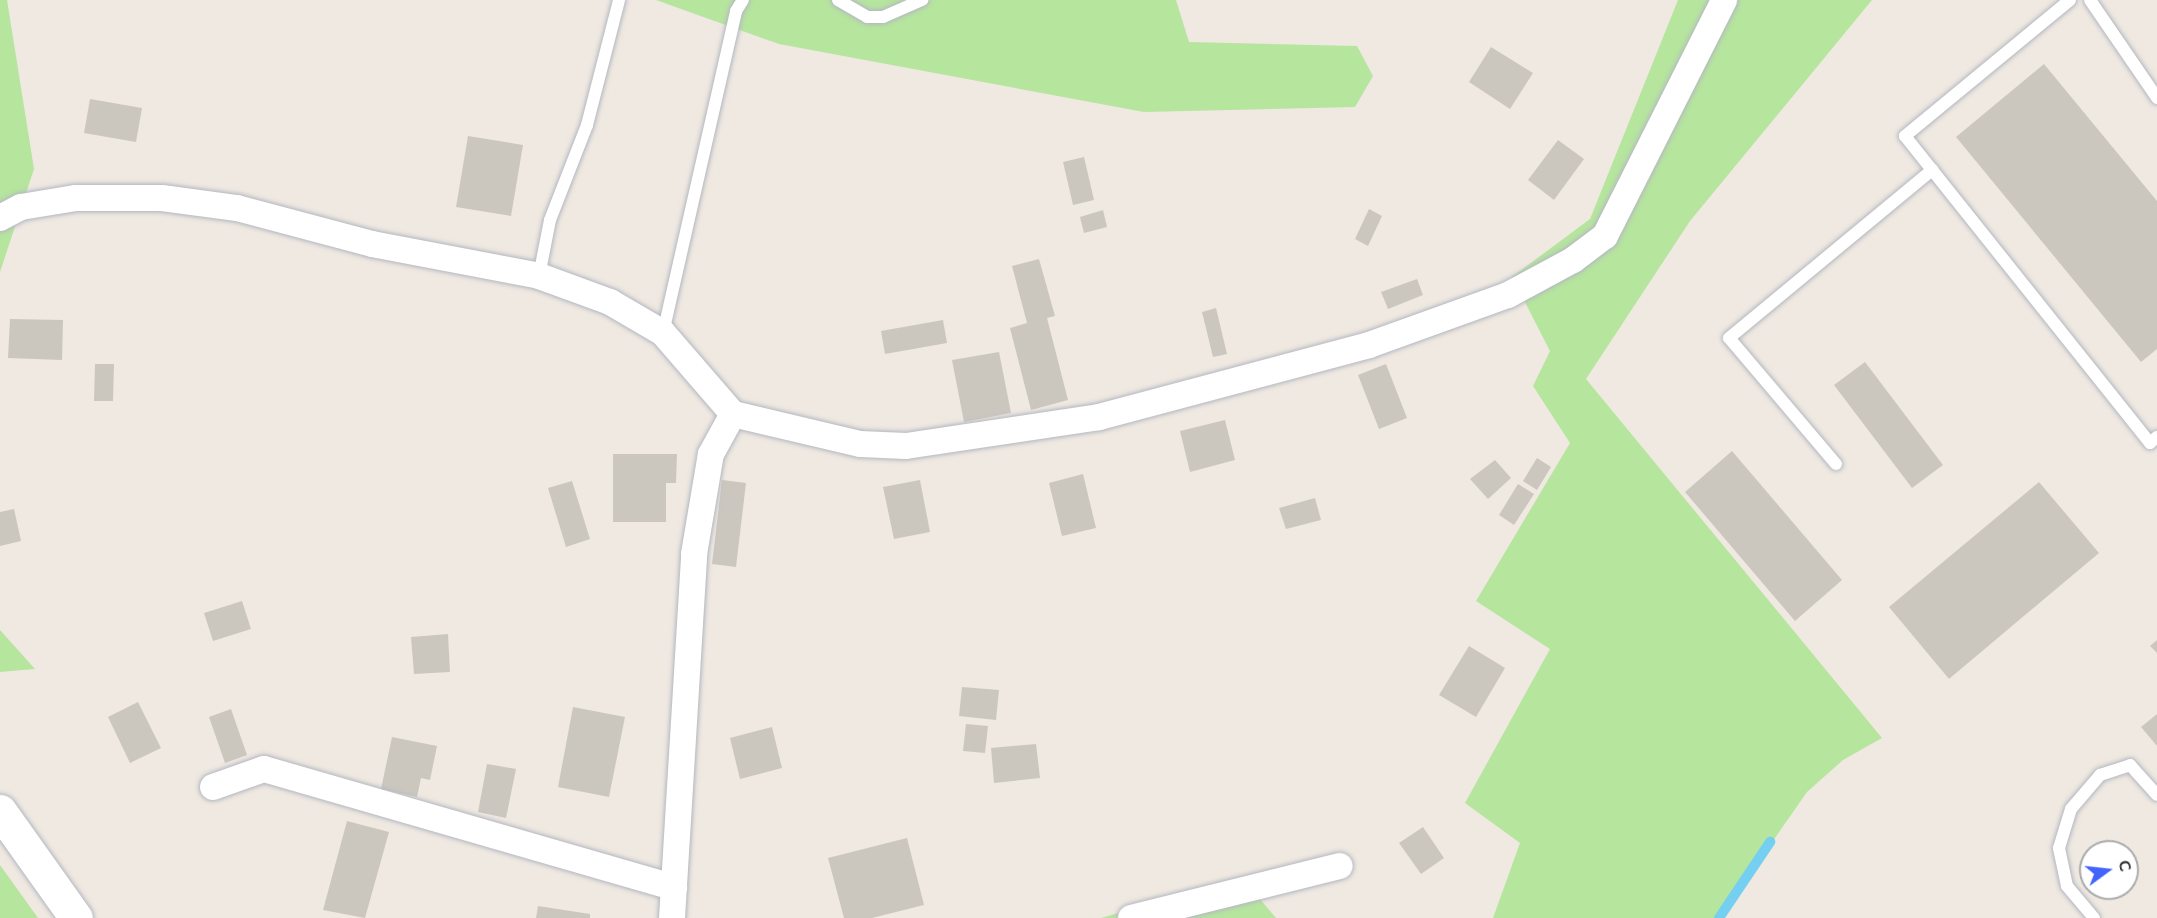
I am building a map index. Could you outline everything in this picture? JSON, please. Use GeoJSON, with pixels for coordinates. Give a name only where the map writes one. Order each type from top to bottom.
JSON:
{"type":"FeatureCollection","features":[{"type":"Feature","properties":{"kind":"main road"},"geometry":{"type":"LineString","coordinates":[[0,811],[76,918]]}},
{"type":"Feature","properties":{"kind":"street"},"geometry":{"type":"LineString","coordinates":[[0,218],[21,207],[76,198],[162,198],[237,208],[372,244],[539,276],[610,302],[663,333],[733,414],[860,444],[929,443],[1110,414],[1370,345],[1508,295],[1605,236],[1724,0]]}},
{"type":"Feature","properties":{"kind":"street"},"geometry":{"type":"LineString","coordinates":[[672,918],[694,554],[711,454],[733,414]]}},
{"type":"Feature","properties":{"kind":"street"},"geometry":{"type":"LineString","coordinates":[[213,787],[264,769],[674,887]]}},
{"type":"Feature","properties":{"kind":"street"},"geometry":{"type":"LineString","coordinates":[[1131,918],[1340,866]]}},
{"type":"Feature","properties":{"kind":"lane"},"geometry":{"type":"LineString","coordinates":[[539,276],[550,219],[587,125],[619,0]]}},
{"type":"Feature","properties":{"kind":"lane"},"geometry":{"type":"LineString","coordinates":[[663,333],[736,11],[743,0]]}},
{"type":"Feature","properties":{"kind":"lane"},"geometry":{"type":"LineString","coordinates":[[838,0],[867,17],[883,17],[922,0]]}},
{"type":"Feature","properties":{"kind":"lane"},"geometry":{"type":"LineString","coordinates":[[2070,0],[1905,136],[2150,443],[2157,437]]}},
{"type":"Feature","properties":{"kind":"lane"},"geometry":{"type":"LineString","coordinates":[[2090,0],[2157,98]]}},
{"type":"Feature","properties":{"kind":"lane"},"geometry":{"type":"LineString","coordinates":[[1836,464],[1729,338],[1932,170]]}},
{"type":"Feature","properties":{"kind":"lane"},"geometry":{"type":"LineString","coordinates":[[2094,918],[2067,886],[2059,848],[2071,809],[2100,775],[2130,765],[2157,795]]}},
{"type":"Feature","properties":{"kind":"green space"},"geometry":{"type":"Polygon","coordinates":[[[0,0],[7,0],[34,169],[0,272],[0,0]]]}},
{"type":"Feature","properties":{"kind":"green space"},"geometry":{"type":"Polygon","coordinates":[[[656,0],[1176,0],[1189,42],[1357,46],[1373,76],[1355,107],[1144,112],[779,44],[656,0]]]}},
{"type":"Feature","properties":{"kind":"green space"},"geometry":{"type":"Polygon","coordinates":[[[1678,0],[1872,0],[1690,221],[1586,379],[1882,738],[1843,760],[1807,792],[1719,918],[1493,918],[1520,843],[1465,803],[1550,649],[1476,601],[1570,443],[1533,386],[1550,351],[1512,277],[1590,219],[1678,0]]]}},
{"type":"Feature","properties":{"kind":"green space"},"geometry":{"type":"Polygon","coordinates":[[[0,630],[35,669],[0,672],[0,630]]]}},
{"type":"Feature","properties":{"kind":"green space"},"geometry":{"type":"Polygon","coordinates":[[[0,865],[38,918],[0,918],[0,865]]]}},
{"type":"Feature","properties":{"kind":"green space"},"geometry":{"type":"Polygon","coordinates":[[[1242,878],[1276,918],[1101,918],[1242,878]]]}},
{"type":"Feature","properties":{"kind":"building"},"geometry":{"type":"Polygon","coordinates":[[[1491,47],[1533,73],[1510,109],[1469,82],[1491,47]]]}},
{"type":"Feature","properties":{"kind":"building"},"geometry":{"type":"Polygon","coordinates":[[[2044,64],[2157,201],[2157,349],[2141,362],[1956,137],[2044,64]]]}},
{"type":"Feature","properties":{"kind":"building"},"geometry":{"type":"Polygon","coordinates":[[[90,99],[142,108],[136,142],[84,133],[90,99]]]}},
{"type":"Feature","properties":{"kind":"building"},"geometry":{"type":"Polygon","coordinates":[[[468,136],[523,145],[511,216],[456,207],[468,136]]]}},
{"type":"Feature","properties":{"kind":"building"},"geometry":{"type":"Polygon","coordinates":[[[1558,140],[1584,159],[1554,200],[1528,180],[1558,140]]]}},
{"type":"Feature","properties":{"kind":"building"},"geometry":{"type":"Polygon","coordinates":[[[1084,157],[1094,200],[1073,205],[1063,162],[1084,157]]]}},
{"type":"Feature","properties":{"kind":"building"},"geometry":{"type":"Polygon","coordinates":[[[1369,209],[1382,216],[1368,246],[1355,239],[1369,209]]]}},
{"type":"Feature","properties":{"kind":"building"},"geometry":{"type":"Polygon","coordinates":[[[1103,210],[1107,227],[1084,233],[1080,217],[1103,210]]]}},
{"type":"Feature","properties":{"kind":"building"},"geometry":{"type":"Polygon","coordinates":[[[1039,259],[1055,316],[1047,318],[1068,400],[1031,410],[1010,328],[1027,323],[1012,266],[1039,259]]]}},
{"type":"Feature","properties":{"kind":"building"},"geometry":{"type":"Polygon","coordinates":[[[1417,279],[1423,295],[1388,309],[1381,292],[1417,279]]]}},
{"type":"Feature","properties":{"kind":"building"},"geometry":{"type":"Polygon","coordinates":[[[1216,308],[1227,354],[1213,357],[1202,312],[1216,308]]]}},
{"type":"Feature","properties":{"kind":"building"},"geometry":{"type":"Polygon","coordinates":[[[10,319],[63,320],[62,360],[8,358],[10,319]]]}},
{"type":"Feature","properties":{"kind":"building"},"geometry":{"type":"Polygon","coordinates":[[[943,320],[947,343],[885,354],[881,331],[943,320]]]}},
{"type":"Feature","properties":{"kind":"building"},"geometry":{"type":"Polygon","coordinates":[[[999,352],[1011,413],[964,422],[952,360],[999,352]]]}},
{"type":"Feature","properties":{"kind":"building"},"geometry":{"type":"Polygon","coordinates":[[[1865,362],[1943,465],[1912,488],[1834,385],[1865,362]]]}},
{"type":"Feature","properties":{"kind":"building"},"geometry":{"type":"Polygon","coordinates":[[[95,364],[114,364],[113,401],[94,401],[95,364]]]}},
{"type":"Feature","properties":{"kind":"building"},"geometry":{"type":"Polygon","coordinates":[[[1386,364],[1407,418],[1379,429],[1358,375],[1386,364]]]}},
{"type":"Feature","properties":{"kind":"building"},"geometry":{"type":"Polygon","coordinates":[[[1225,420],[1235,460],[1190,472],[1180,431],[1225,420]]]}},
{"type":"Feature","properties":{"kind":"building"},"geometry":{"type":"Polygon","coordinates":[[[1732,451],[1842,580],[1795,621],[1685,492],[1732,451]]]}},
{"type":"Feature","properties":{"kind":"building"},"geometry":{"type":"Polygon","coordinates":[[[613,454],[677,454],[676,483],[666,483],[666,522],[613,522],[613,454]]]}},
{"type":"Feature","properties":{"kind":"building"},"geometry":{"type":"Polygon","coordinates":[[[1537,458],[1551,467],[1537,490],[1523,481],[1537,458]]]}},
{"type":"Feature","properties":{"kind":"building"},"geometry":{"type":"Polygon","coordinates":[[[1495,460],[1511,478],[1488,499],[1470,479],[1495,460]]]}},
{"type":"Feature","properties":{"kind":"building"},"geometry":{"type":"Polygon","coordinates":[[[1083,474],[1096,528],[1062,536],[1049,483],[1083,474]]]}},
{"type":"Feature","properties":{"kind":"building"},"geometry":{"type":"Polygon","coordinates":[[[722,480],[746,483],[736,567],[712,564],[722,480]]]}},
{"type":"Feature","properties":{"kind":"building"},"geometry":{"type":"Polygon","coordinates":[[[920,480],[930,532],[894,539],[883,487],[920,480]]]}},
{"type":"Feature","properties":{"kind":"building"},"geometry":{"type":"Polygon","coordinates":[[[572,481],[590,539],[566,547],[548,488],[572,481]]]}},
{"type":"Feature","properties":{"kind":"building"},"geometry":{"type":"Polygon","coordinates":[[[2039,482],[2099,553],[1949,679],[1889,607],[2039,482]]]}},
{"type":"Feature","properties":{"kind":"building"},"geometry":{"type":"Polygon","coordinates":[[[1518,484],[1534,494],[1514,525],[1499,515],[1518,484]]]}},
{"type":"Feature","properties":{"kind":"building"},"geometry":{"type":"Polygon","coordinates":[[[1315,498],[1321,520],[1286,529],[1279,508],[1315,498]]]}},
{"type":"Feature","properties":{"kind":"building"},"geometry":{"type":"Polygon","coordinates":[[[14,509],[21,541],[0,546],[0,512],[14,509]]]}},
{"type":"Feature","properties":{"kind":"building"},"geometry":{"type":"Polygon","coordinates":[[[242,601],[251,629],[213,641],[204,613],[242,601]]]}},
{"type":"Feature","properties":{"kind":"building"},"geometry":{"type":"Polygon","coordinates":[[[448,634],[450,672],[414,674],[411,637],[448,634]]]}},
{"type":"Feature","properties":{"kind":"building"},"geometry":{"type":"Polygon","coordinates":[[[2157,640],[2157,653],[2150,646],[2157,640]]]}},
{"type":"Feature","properties":{"kind":"building"},"geometry":{"type":"Polygon","coordinates":[[[1469,646],[1505,668],[1476,717],[1439,695],[1469,646]]]}},
{"type":"Feature","properties":{"kind":"building"},"geometry":{"type":"Polygon","coordinates":[[[962,687],[999,690],[996,720],[959,716],[962,687]]]}},
{"type":"Feature","properties":{"kind":"building"},"geometry":{"type":"Polygon","coordinates":[[[138,702],[161,748],[130,763],[108,717],[138,702]]]}},
{"type":"Feature","properties":{"kind":"building"},"geometry":{"type":"Polygon","coordinates":[[[573,707],[625,717],[609,797],[558,787],[573,707]]]}},
{"type":"Feature","properties":{"kind":"building"},"geometry":{"type":"Polygon","coordinates":[[[231,709],[247,755],[225,763],[209,717],[231,709]]]}},
{"type":"Feature","properties":{"kind":"building"},"geometry":{"type":"Polygon","coordinates":[[[2157,714],[2157,746],[2141,727],[2157,714]]]}},
{"type":"Feature","properties":{"kind":"building"},"geometry":{"type":"Polygon","coordinates":[[[966,724],[988,726],[985,753],[963,751],[966,724]]]}},
{"type":"Feature","properties":{"kind":"building"},"geometry":{"type":"Polygon","coordinates":[[[772,727],[782,768],[740,779],[730,738],[772,727]]]}},
{"type":"Feature","properties":{"kind":"building"},"geometry":{"type":"Polygon","coordinates":[[[392,737],[437,746],[430,780],[421,778],[417,797],[381,789],[392,737]]]}},
{"type":"Feature","properties":{"kind":"building"},"geometry":{"type":"Polygon","coordinates":[[[1036,744],[1040,778],[994,783],[991,748],[1036,744]]]}},
{"type":"Feature","properties":{"kind":"building"},"geometry":{"type":"Polygon","coordinates":[[[487,764],[516,769],[506,818],[478,812],[487,764]]]}},
{"type":"Feature","properties":{"kind":"building"},"geometry":{"type":"Polygon","coordinates":[[[347,821],[389,832],[365,918],[323,910],[347,821]]]}},
{"type":"Feature","properties":{"kind":"building"},"geometry":{"type":"Polygon","coordinates":[[[1423,827],[1444,858],[1421,874],[1399,843],[1423,827]]]}},
{"type":"Feature","properties":{"kind":"building"},"geometry":{"type":"Polygon","coordinates":[[[907,838],[924,905],[872,918],[844,918],[828,858],[907,838]]]}},
{"type":"Feature","properties":{"kind":"building"},"geometry":{"type":"Polygon","coordinates":[[[538,906],[590,914],[590,918],[536,918],[538,906]]]}},
{"type":"Feature","properties":{"kind":"waterway"},"geometry":{"type":"LineString","coordinates":[[1719,918],[1770,842]]}}]}
